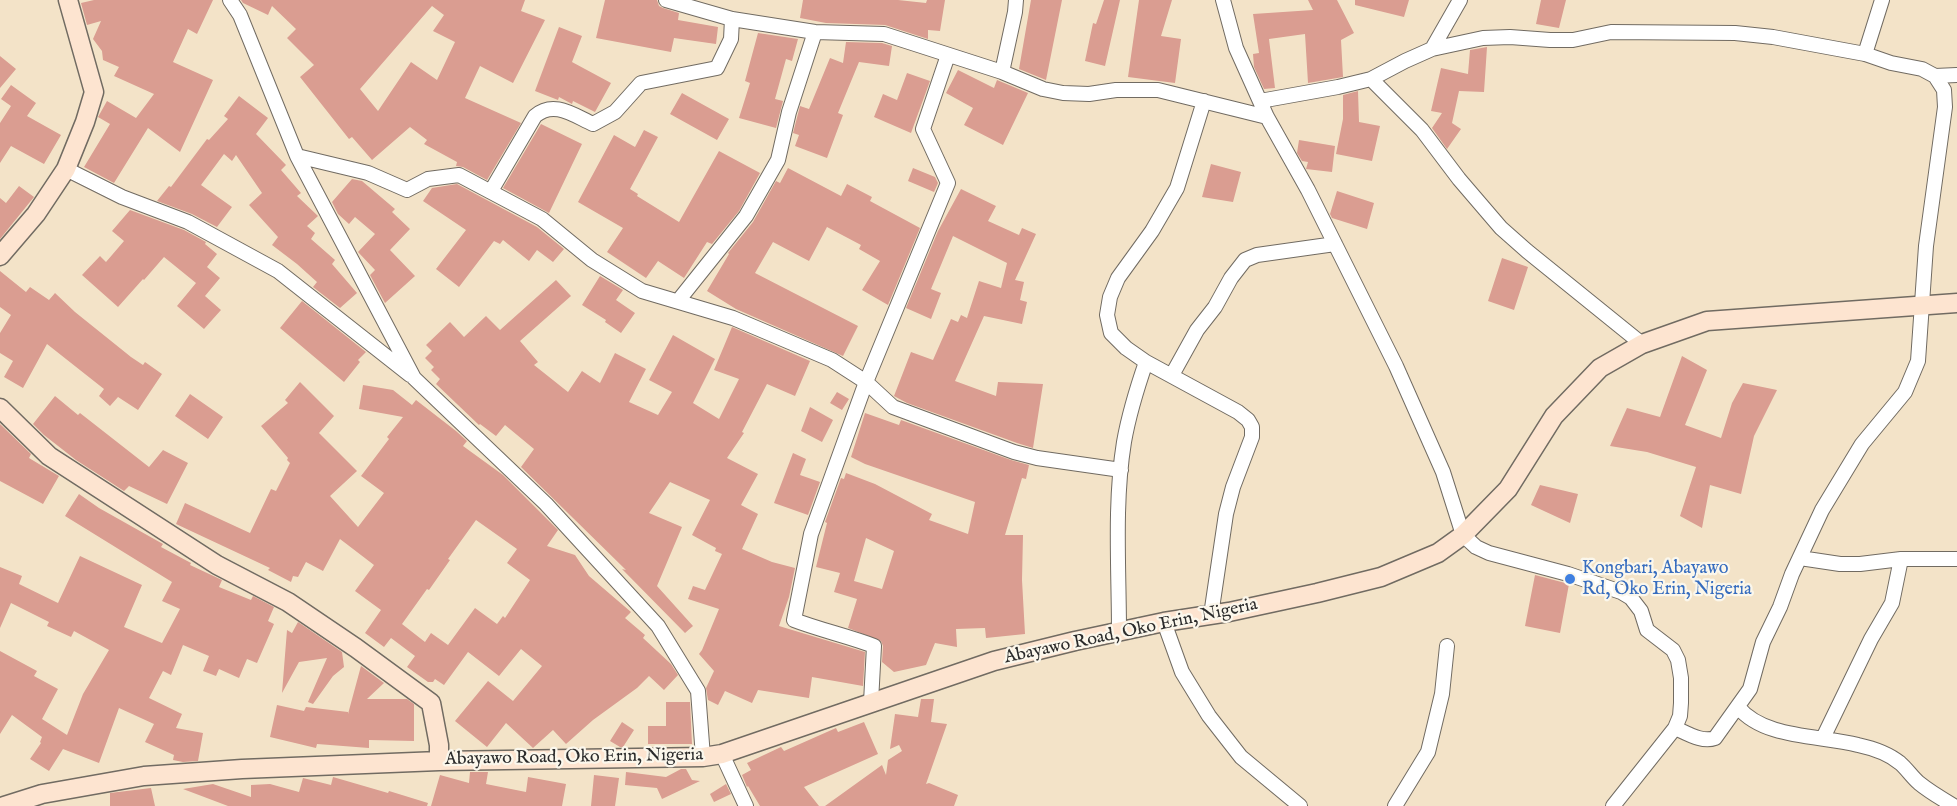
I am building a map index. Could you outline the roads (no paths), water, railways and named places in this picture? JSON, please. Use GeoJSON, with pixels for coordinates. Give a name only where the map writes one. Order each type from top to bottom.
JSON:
{"type":"FeatureCollection","features":[{"type":"Feature","properties":{"kind":"street"},"geometry":{"type":"LineString","coordinates":[[0,256],[36,214],[66,169],[94,92],[68,0]]}},
{"type":"Feature","properties":{"kind":"street"},"geometry":{"type":"LineString","coordinates":[[230,0],[240,15],[297,156],[414,378]]}},
{"type":"Feature","properties":{"kind":"street"},"geometry":{"type":"LineString","coordinates":[[666,0],[732,19],[815,32],[884,34],[1002,72],[1043,89],[1063,93],[1089,94],[1116,90],[1158,90],[1267,117]]}},
{"type":"Feature","properties":{"kind":"street"},"geometry":{"type":"LineString","coordinates":[[1002,72],[1016,0]]}},
{"type":"Feature","properties":{"kind":"street"},"geometry":{"type":"LineString","coordinates":[[1223,0],[1236,48],[1267,117],[1335,244],[1396,366],[1443,472],[1464,535],[1476,547],[1489,553],[1569,574],[1621,592],[1631,598],[1641,611],[1647,630],[1673,650],[1678,660],[1681,703],[1680,716],[1675,728],[1613,806]]}},
{"type":"Feature","properties":{"kind":"street"},"geometry":{"type":"LineString","coordinates":[[1432,49],[1460,0]]}},
{"type":"Feature","properties":{"kind":"street"},"geometry":{"type":"LineString","coordinates":[[1865,54],[1882,0]]}},
{"type":"Feature","properties":{"kind":"street"},"geometry":{"type":"LineString","coordinates":[[491,191],[535,116],[544,108],[555,108],[593,124],[615,112],[641,83],[717,68],[731,39],[732,19]]}},
{"type":"Feature","properties":{"kind":"street"},"geometry":{"type":"LineString","coordinates":[[678,301],[746,216],[778,160],[789,112],[815,32]]}},
{"type":"Feature","properties":{"kind":"street"},"geometry":{"type":"LineString","coordinates":[[1260,101],[1371,79],[1432,49],[1483,38],[1573,40],[1611,32],[1735,33],[1773,37],[1865,54],[1922,69],[1935,76],[1944,90],[1945,107],[1926,246],[1918,361],[1905,392],[1862,444],[1822,510],[1763,642],[1750,689],[1738,708],[1720,733],[1709,740],[1675,728]]}},
{"type":"Feature","properties":{"kind":"street"},"geometry":{"type":"LineString","coordinates":[[871,702],[874,646],[794,620],[811,534],[866,382],[948,183],[923,129],[948,55]]}},
{"type":"Feature","properties":{"kind":"street"},"geometry":{"type":"LineString","coordinates":[[1935,76],[1957,75]]}},
{"type":"Feature","properties":{"kind":"street"},"geometry":{"type":"LineString","coordinates":[[1371,79],[1422,130],[1459,179],[1501,228],[1642,344]]}},
{"type":"Feature","properties":{"kind":"street"},"geometry":{"type":"LineString","coordinates":[[1204,101],[1178,188],[1152,231],[1118,278],[1110,297],[1107,315],[1111,333],[1146,362],[1238,412],[1248,420],[1252,428],[1252,437],[1233,487],[1226,514],[1211,615]]}},
{"type":"Feature","properties":{"kind":"street"},"geometry":{"type":"LineString","coordinates":[[297,156],[368,173],[407,190],[428,179],[459,175],[542,219],[592,260],[642,291],[734,318],[832,360],[866,382],[893,407],[1014,452],[1037,458],[1121,470]]}},
{"type":"Feature","properties":{"kind":"street"},"geometry":{"type":"LineString","coordinates":[[66,169],[122,197],[188,222],[278,271],[414,378],[546,504],[658,626],[698,691],[703,757]]}},
{"type":"Feature","properties":{"kind":"street"},"geometry":{"type":"LineString","coordinates":[[1172,375],[1197,330],[1215,308],[1231,278],[1245,260],[1257,255],[1335,244]]}},
{"type":"Feature","properties":{"kind":"street","name":"Abayawo Road, Oko Erin, Nigeria"},"geometry":{"type":"LineString","coordinates":[[4,806],[42,794],[144,776],[242,769],[439,761],[703,757],[722,754],[994,661],[1164,622],[1211,615],[1317,593],[1381,577],[1437,553],[1464,535],[1508,489],[1554,416],[1600,368],[1642,344],[1707,321],[1760,319],[1957,303]]}},
{"type":"Feature","properties":{"kind":"street"},"geometry":{"type":"LineString","coordinates":[[1119,632],[1121,470],[1132,404],[1146,362]]}},
{"type":"Feature","properties":{"kind":"street"},"geometry":{"type":"LineString","coordinates":[[0,408],[49,456],[217,566],[288,602],[431,703],[439,745],[439,761]]}},
{"type":"Feature","properties":{"kind":"street"},"geometry":{"type":"LineString","coordinates":[[1800,558],[1840,564],[1901,559],[1957,559]]}},
{"type":"Feature","properties":{"kind":"street"},"geometry":{"type":"LineString","coordinates":[[1823,738],[1871,639],[1892,603],[1901,559]]}},
{"type":"Feature","properties":{"kind":"street"},"geometry":{"type":"LineString","coordinates":[[1164,622],[1182,672],[1209,716],[1241,757],[1300,806]]}},
{"type":"Feature","properties":{"kind":"street"},"geometry":{"type":"LineString","coordinates":[[1395,806],[1428,752],[1442,694],[1447,646]]}},
{"type":"Feature","properties":{"kind":"street"},"geometry":{"type":"LineString","coordinates":[[1738,708],[1746,717],[1758,724],[1776,730],[1860,745],[1878,752],[1899,762],[1919,783],[1954,806]]}},
{"type":"Feature","properties":{"kind":"street"},"geometry":{"type":"LineString","coordinates":[[722,754],[746,806]]}},
{"type":"Feature","properties":{"kind":"place","name":"Kongbari, Abayawo Rd, Oko Erin, Nigeria"},"geometry":{"type":"Point","coordinates":[1570,579]}}]}
